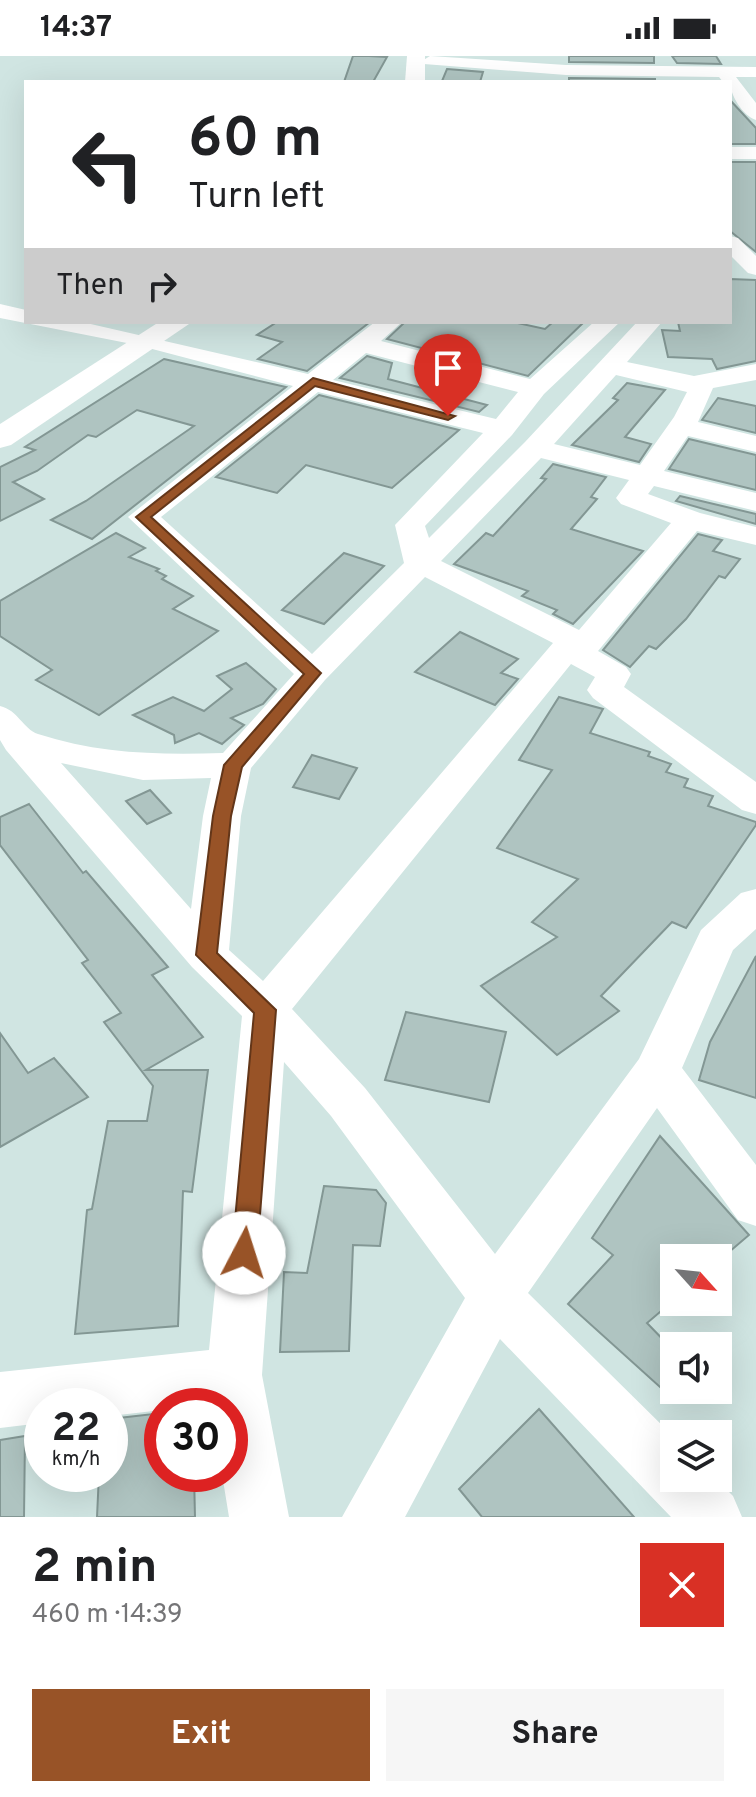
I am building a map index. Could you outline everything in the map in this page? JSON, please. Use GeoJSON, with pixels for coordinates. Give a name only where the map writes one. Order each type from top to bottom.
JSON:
{"type":"FeatureCollection","features":[{"type":"Feature","properties":{"kind":"main road"},"geometry":{"type":"LineString","coordinates":[[416,80],[425,58]]}},
{"type":"Feature","properties":{"kind":"main road"},"geometry":{"type":"LineString","coordinates":[[425,58],[430,80]]}},
{"type":"Feature","properties":{"kind":"main road"},"geometry":{"type":"LineString","coordinates":[[0,422],[145,334],[172,324]]}},
{"type":"Feature","properties":{"kind":"main road"},"geometry":{"type":"LineString","coordinates":[[0,438],[145,334]]}},
{"type":"Feature","properties":{"kind":"street"},"geometry":{"type":"LineString","coordinates":[[425,58],[566,69],[756,72]]}},
{"type":"Feature","properties":{"kind":"street"},"geometry":{"type":"LineString","coordinates":[[724,72],[730,80]]}},
{"type":"Feature","properties":{"kind":"street"},"geometry":{"type":"LineString","coordinates":[[732,83],[747,104]]}},
{"type":"Feature","properties":{"kind":"street"},"geometry":{"type":"LineString","coordinates":[[732,153],[756,153]]}},
{"type":"Feature","properties":{"kind":"street"},"geometry":{"type":"LineString","coordinates":[[734,234],[756,268]]}},
{"type":"Feature","properties":{"kind":"street"},"geometry":{"type":"LineString","coordinates":[[732,276],[756,275]]}},
{"type":"Feature","properties":{"kind":"street"},"geometry":{"type":"LineString","coordinates":[[0,311],[24,317]]}},
{"type":"Feature","properties":{"kind":"street"},"geometry":{"type":"LineString","coordinates":[[62,324],[145,334],[313,382],[502,429]]}},
{"type":"Feature","properties":{"kind":"street"},"geometry":{"type":"LineString","coordinates":[[313,673],[143,517],[387,324]]}},
{"type":"Feature","properties":{"kind":"street"},"geometry":{"type":"LineString","coordinates":[[606,324],[535,388],[502,429],[410,525],[419,562],[575,647],[614,674],[605,690],[756,801]]}},
{"type":"Feature","properties":{"kind":"street"},"geometry":{"type":"LineString","coordinates":[[207,955],[222,816],[233,765],[313,673],[419,562],[535,448],[648,324]]}},
{"type":"Feature","properties":{"kind":"street"},"geometry":{"type":"LineString","coordinates":[[361,344],[535,388]]}},
{"type":"Feature","properties":{"kind":"street"},"geometry":{"type":"LineString","coordinates":[[609,366],[694,384],[756,372]]}},
{"type":"Feature","properties":{"kind":"street"},"geometry":{"type":"LineString","coordinates":[[694,384],[701,390],[681,426],[631,498],[690,520],[756,536]]}},
{"type":"Feature","properties":{"kind":"street"},"geometry":{"type":"LineString","coordinates":[[681,426],[756,444]]}},
{"type":"Feature","properties":{"kind":"street"},"geometry":{"type":"LineString","coordinates":[[535,448],[756,502]]}},
{"type":"Feature","properties":{"kind":"street"},"geometry":{"type":"LineString","coordinates":[[259,1517],[234,1375],[265,1010],[575,647],[690,520]]}},
{"type":"Feature","properties":{"kind":"street"},"geometry":{"type":"LineString","coordinates":[[9,732],[143,768],[233,765]]}},
{"type":"Feature","properties":{"kind":"street"},"geometry":{"type":"LineString","coordinates":[[9,732],[207,955],[265,1010],[348,1102],[495,1296],[712,1517]]}},
{"type":"Feature","properties":{"kind":"street"},"geometry":{"type":"LineString","coordinates":[[372,1517],[495,1296],[657,1071],[716,941],[756,904]]}},
{"type":"Feature","properties":{"kind":"street"},"geometry":{"type":"LineString","coordinates":[[657,1071],[756,1204]]}},
{"type":"Feature","properties":{"kind":"street"},"geometry":{"type":"LineString","coordinates":[[0,1400],[234,1375]]}},
{"type":"Feature","properties":{"kind":"building"},"geometry":{"type":"Polygon","coordinates":[[[353,56],[387,57],[374,80],[345,80],[353,56]]]}},
{"type":"Feature","properties":{"kind":"building"},"geometry":{"type":"Polygon","coordinates":[[[569,56],[654,56],[654,63],[569,62],[569,56]]]}},
{"type":"Feature","properties":{"kind":"building"},"geometry":{"type":"Polygon","coordinates":[[[672,56],[716,56],[721,64],[677,63],[672,56]]]}},
{"type":"Feature","properties":{"kind":"building"},"geometry":{"type":"Polygon","coordinates":[[[447,69],[483,72],[481,80],[442,80],[447,69]]]}},
{"type":"Feature","properties":{"kind":"building"},"geometry":{"type":"Polygon","coordinates":[[[569,78],[655,79],[655,80],[569,78]]]}},
{"type":"Feature","properties":{"kind":"building"},"geometry":{"type":"Polygon","coordinates":[[[732,102],[756,128],[756,144],[732,144],[732,102]]]}},
{"type":"Feature","properties":{"kind":"building"},"geometry":{"type":"Polygon","coordinates":[[[732,162],[756,162],[756,252],[732,233],[732,162]]]}},
{"type":"Feature","properties":{"kind":"building"},"geometry":{"type":"Polygon","coordinates":[[[732,279],[756,280],[756,361],[717,369],[712,359],[668,357],[662,330],[680,331],[678,324],[732,324],[732,279]]]}},
{"type":"Feature","properties":{"kind":"building"},"geometry":{"type":"Polygon","coordinates":[[[274,324],[367,324],[307,371],[258,359],[282,342],[257,335],[274,324]]]}},
{"type":"Feature","properties":{"kind":"building"},"geometry":{"type":"Polygon","coordinates":[[[403,324],[522,324],[545,329],[551,324],[582,324],[528,376],[387,339],[403,324]]]}},
{"type":"Feature","properties":{"kind":"building"},"geometry":{"type":"Polygon","coordinates":[[[367,356],[392,363],[388,379],[487,405],[479,412],[340,378],[367,356]]]}},
{"type":"Feature","properties":{"kind":"building"},"geometry":{"type":"Polygon","coordinates":[[[164,359],[286,387],[92,539],[51,520],[86,501],[194,426],[137,410],[96,437],[88,435],[37,471],[13,482],[44,499],[0,521],[0,467],[35,450],[25,447],[164,359]]]}},
{"type":"Feature","properties":{"kind":"building"},"geometry":{"type":"Polygon","coordinates":[[[627,383],[665,390],[625,437],[651,444],[639,462],[572,445],[618,400],[613,398],[627,383]]]}},
{"type":"Feature","properties":{"kind":"building"},"geometry":{"type":"Polygon","coordinates":[[[319,395],[459,430],[392,488],[306,465],[277,493],[216,477],[319,395]]]}},
{"type":"Feature","properties":{"kind":"building"},"geometry":{"type":"Polygon","coordinates":[[[718,398],[756,406],[756,433],[702,420],[718,398]]]}},
{"type":"Feature","properties":{"kind":"building"},"geometry":{"type":"Polygon","coordinates":[[[689,439],[756,455],[756,490],[669,469],[689,439]]]}},
{"type":"Feature","properties":{"kind":"building"},"geometry":{"type":"Polygon","coordinates":[[[553,464],[606,477],[591,497],[597,499],[571,529],[643,551],[573,624],[553,614],[557,610],[522,596],[528,591],[454,564],[486,533],[493,536],[546,479],[541,478],[553,464]]]}},
{"type":"Feature","properties":{"kind":"building"},"geometry":{"type":"Polygon","coordinates":[[[680,496],[756,514],[756,524],[676,501],[680,496]]]}},
{"type":"Feature","properties":{"kind":"building"},"geometry":{"type":"Polygon","coordinates":[[[116,533],[145,548],[129,557],[159,569],[156,571],[166,576],[162,579],[193,596],[173,609],[218,631],[99,715],[36,680],[52,670],[0,636],[0,601],[116,533]]]}},
{"type":"Feature","properties":{"kind":"building"},"geometry":{"type":"Polygon","coordinates":[[[698,534],[722,540],[713,551],[740,559],[725,578],[719,576],[686,619],[656,649],[649,646],[630,667],[603,650],[698,534]]]}},
{"type":"Feature","properties":{"kind":"building"},"geometry":{"type":"Polygon","coordinates":[[[344,553],[384,566],[324,624],[282,610],[344,553]]]}},
{"type":"Feature","properties":{"kind":"building"},"geometry":{"type":"Polygon","coordinates":[[[460,632],[518,659],[501,673],[518,679],[495,705],[415,672],[460,632]]]}},
{"type":"Feature","properties":{"kind":"building"},"geometry":{"type":"Polygon","coordinates":[[[246,663],[276,689],[263,704],[231,718],[244,725],[222,744],[199,733],[175,743],[174,735],[133,715],[173,697],[204,711],[232,689],[217,676],[246,663]]]}},
{"type":"Feature","properties":{"kind":"building"},"geometry":{"type":"Polygon","coordinates":[[[559,697],[603,709],[590,733],[650,752],[648,756],[671,764],[666,772],[688,779],[684,787],[713,796],[708,806],[756,822],[756,825],[686,928],[672,922],[601,996],[619,1011],[557,1055],[481,986],[557,937],[532,922],[578,879],[497,848],[552,770],[519,760],[559,697]]]}},
{"type":"Feature","properties":{"kind":"building"},"geometry":{"type":"Polygon","coordinates":[[[312,755],[357,768],[339,799],[293,787],[312,755]]]}},
{"type":"Feature","properties":{"kind":"building"},"geometry":{"type":"Polygon","coordinates":[[[150,790],[171,813],[147,824],[126,801],[150,790]]]}},
{"type":"Feature","properties":{"kind":"building"},"geometry":{"type":"Polygon","coordinates":[[[29,804],[83,873],[86,871],[168,967],[152,975],[203,1037],[146,1070],[208,1070],[192,1192],[183,1191],[178,1326],[75,1334],[87,1210],[92,1209],[108,1121],[147,1121],[153,1086],[104,1022],[121,1013],[82,963],[88,960],[0,845],[0,817],[29,804]]]}},
{"type":"Feature","properties":{"kind":"building"},"geometry":{"type":"Polygon","coordinates":[[[756,956],[756,1098],[699,1080],[710,1042],[756,956]]]}},
{"type":"Feature","properties":{"kind":"building"},"geometry":{"type":"Polygon","coordinates":[[[406,1012],[506,1032],[489,1102],[385,1080],[406,1012]]]}},
{"type":"Feature","properties":{"kind":"building"},"geometry":{"type":"Polygon","coordinates":[[[0,1033],[28,1073],[54,1058],[88,1097],[0,1147],[0,1033]]]}},
{"type":"Feature","properties":{"kind":"building"},"geometry":{"type":"Polygon","coordinates":[[[660,1136],[749,1235],[732,1249],[732,1244],[660,1244],[660,1312],[647,1323],[660,1336],[660,1387],[568,1304],[613,1255],[592,1238],[660,1136]]]}},
{"type":"Feature","properties":{"kind":"building"},"geometry":{"type":"Polygon","coordinates":[[[324,1186],[376,1190],[386,1203],[380,1246],[353,1245],[349,1351],[280,1352],[284,1272],[307,1273],[324,1186]]]}},
{"type":"Feature","properties":{"kind":"building"},"geometry":{"type":"Polygon","coordinates":[[[539,1409],[634,1517],[482,1517],[459,1489],[539,1409]]]}},
{"type":"Feature","properties":{"kind":"building"},"geometry":{"type":"Polygon","coordinates":[[[144,1415],[144,1492],[194,1492],[195,1517],[97,1517],[98,1492],[128,1492],[128,1417],[144,1415]]]}},
{"type":"Feature","properties":{"kind":"building"},"geometry":{"type":"Polygon","coordinates":[[[24,1436],[24,1517],[0,1517],[0,1440],[24,1436]]]}},
{"type":"Feature","properties":{"kind":"route"},"geometry":{"type":"LineString","coordinates":[[244,1253],[265,1010],[207,955],[222,816],[233,765],[313,673],[143,517],[313,382],[448,416]]}}]}
